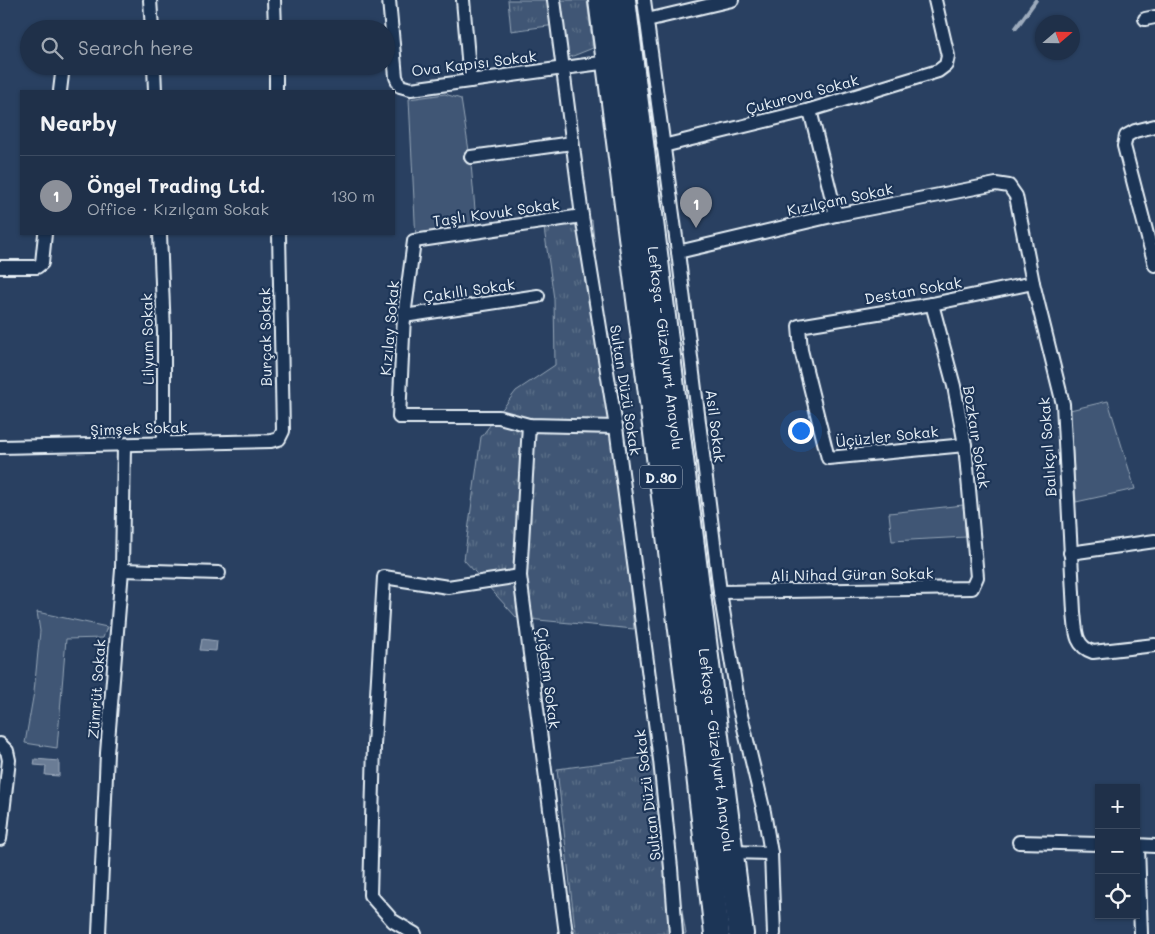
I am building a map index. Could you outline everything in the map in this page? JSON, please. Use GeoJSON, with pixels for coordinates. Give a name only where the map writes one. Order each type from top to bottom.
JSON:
{"type":"FeatureCollection","features":[{"type":"Feature","properties":{"kind":"highway","name":"Lefkoşa - Güzelyurt Anayolu"},"geometry":{"type":"LineString","coordinates":[[601,0],[695,740],[717,934]]}},
{"type":"Feature","properties":{"kind":"highway","name":"Lefkoşa - Güzelyurt Anayolu"},"geometry":{"type":"LineString","coordinates":[[623,0],[741,934]]}},
{"type":"Feature","properties":{"kind":"street"},"geometry":{"type":"LineString","coordinates":[[150,0],[151,20]]}},
{"type":"Feature","properties":{"kind":"street"},"geometry":{"type":"LineString","coordinates":[[274,0],[275,20]]}},
{"type":"Feature","properties":{"kind":"street","name":"Ova Kapısı Sokak"},"geometry":{"type":"LineString","coordinates":[[389,0],[391,20]]}},
{"type":"Feature","properties":{"kind":"street"},"geometry":{"type":"LineString","coordinates":[[463,0],[470,81]]}},
{"type":"Feature","properties":{"kind":"street","name":"Sultan Düzü Sokak"},"geometry":{"type":"LineString","coordinates":[[554,0],[582,216],[616,427],[660,760],[676,934]]}},
{"type":"Feature","properties":{"kind":"street","name":"Asil Sokak"},"geometry":{"type":"LineString","coordinates":[[644,0],[678,252],[720,592],[739,707],[764,812],[771,853],[774,934]]}},
{"type":"Feature","properties":{"kind":"street"},"geometry":{"type":"LineString","coordinates":[[647,20],[732,0]]}},
{"type":"Feature","properties":{"kind":"street","name":"Çukurova Sokak"},"geometry":{"type":"LineString","coordinates":[[663,146],[810,110],[938,72],[946,65],[948,56],[935,0]]}},
{"type":"Feature","properties":{"kind":"street","name":"Ova Kapısı Sokak"},"geometry":{"type":"LineString","coordinates":[[395,65],[396,76],[400,86],[411,89],[608,62]]}},
{"type":"Feature","properties":{"kind":"street"},"geometry":{"type":"LineString","coordinates":[[60,90],[62,75]]}},
{"type":"Feature","properties":{"kind":"street"},"geometry":{"type":"LineString","coordinates":[[154,75],[155,90]]}},
{"type":"Feature","properties":{"kind":"street"},"geometry":{"type":"LineString","coordinates":[[276,75],[276,90]]}},
{"type":"Feature","properties":{"kind":"street"},"geometry":{"type":"LineString","coordinates":[[810,110],[836,216]]}},
{"type":"Feature","properties":{"kind":"street"},"geometry":{"type":"LineString","coordinates":[[1155,126],[1135,131],[1126,136],[1124,146],[1151,237],[1155,265]]}},
{"type":"Feature","properties":{"kind":"street"},"geometry":{"type":"LineString","coordinates":[[471,156],[572,143]]}},
{"type":"Feature","properties":{"kind":"street","name":"Kızılçam Sokak"},"geometry":{"type":"LineString","coordinates":[[678,252],[836,216],[996,184],[1009,186]]}},
{"type":"Feature","properties":{"kind":"street","name":"Balıkçıl Sokak"},"geometry":{"type":"LineString","coordinates":[[1009,186],[1016,196],[1033,283],[1063,404],[1070,553],[1078,641],[1084,649],[1093,652],[1155,645]]}},
{"type":"Feature","properties":{"kind":"street","name":"Taşlı Kovuk Sokak"},"geometry":{"type":"LineString","coordinates":[[414,241],[582,216]]}},
{"type":"Feature","properties":{"kind":"street"},"geometry":{"type":"LineString","coordinates":[[0,267],[37,267],[42,263],[45,235]]}},
{"type":"Feature","properties":{"kind":"street","name":"Lilyum Sokak"},"geometry":{"type":"LineString","coordinates":[[160,235],[164,332],[164,443]]}},
{"type":"Feature","properties":{"kind":"street","name":"Burçak Sokak"},"geometry":{"type":"LineString","coordinates":[[279,235],[283,431],[279,438]]}},
{"type":"Feature","properties":{"kind":"street","name":"Kızılay Sokak"},"geometry":{"type":"LineString","coordinates":[[414,241],[404,316],[399,417],[499,416],[529,425]]}},
{"type":"Feature","properties":{"kind":"street","name":"Destan Sokak"},"geometry":{"type":"LineString","coordinates":[[799,326],[932,304],[1033,283]]}},
{"type":"Feature","properties":{"kind":"street","name":"Çakıllı Sokak"},"geometry":{"type":"LineString","coordinates":[[404,316],[538,296]]}},
{"type":"Feature","properties":{"kind":"street","name":"Bozkaır Sokak"},"geometry":{"type":"LineString","coordinates":[[932,304],[954,386],[965,445],[977,577]]}},
{"type":"Feature","properties":{"kind":"street","name":"Üçüzler Sokak"},"geometry":{"type":"LineString","coordinates":[[799,326],[801,350],[828,458],[965,445]]}},
{"type":"Feature","properties":{"kind":"street"},"geometry":{"type":"LineString","coordinates":[[529,425],[616,427]]}},
{"type":"Feature","properties":{"kind":"street","name":"Çığdem Sokak"},"geometry":{"type":"LineString","coordinates":[[529,425],[520,576],[566,934]]}},
{"type":"Feature","properties":{"kind":"street","name":"Şimşek Sokak"},"geometry":{"type":"LineString","coordinates":[[0,447],[124,446],[164,443],[271,441],[279,438]]}},
{"type":"Feature","properties":{"kind":"street","name":"Zümrüt Sokak"},"geometry":{"type":"LineString","coordinates":[[99,934],[107,753],[122,570],[124,446]]}},
{"type":"Feature","properties":{"kind":"street"},"geometry":{"type":"LineString","coordinates":[[1070,553],[1155,541]]}},
{"type":"Feature","properties":{"kind":"street"},"geometry":{"type":"LineString","coordinates":[[122,570],[218,573]]}},
{"type":"Feature","properties":{"kind":"street"},"geometry":{"type":"LineString","coordinates":[[415,934],[393,921],[370,895],[374,745],[384,577],[448,587],[520,576]]}},
{"type":"Feature","properties":{"kind":"street","name":"Ali Nihad Güran Sokak"},"geometry":{"type":"LineString","coordinates":[[720,592],[972,588],[977,577]]}},
{"type":"Feature","properties":{"kind":"street"},"geometry":{"type":"LineString","coordinates":[[0,744],[7,751],[9,760],[0,840]]}},
{"type":"Feature","properties":{"kind":"street"},"geometry":{"type":"LineString","coordinates":[[1019,842],[1095,844]]}},
{"type":"Feature","properties":{"kind":"street"},"geometry":{"type":"LineString","coordinates":[[1140,846],[1155,846]]}},
{"type":"Feature","properties":{"kind":"street"},"geometry":{"type":"LineString","coordinates":[[730,852],[771,853]]}},
{"type":"Feature","properties":{"kind":"street"},"geometry":{"type":"LineString","coordinates":[[1138,874],[1141,934]]}},
{"type":"Feature","properties":{"kind":"green space"},"geometry":{"type":"Polygon","coordinates":[[[508,0],[587,0],[593,48],[568,58],[563,24],[511,31],[508,0]]]}},
{"type":"Feature","properties":{"kind":"green space"},"geometry":{"type":"Polygon","coordinates":[[[445,94],[461,99],[471,164],[477,232],[416,241],[409,99],[445,94]]]}},
{"type":"Feature","properties":{"kind":"green space"},"geometry":{"type":"Polygon","coordinates":[[[592,220],[634,629],[517,618],[464,560],[481,437],[516,391],[555,365],[554,299],[544,228],[592,220]]]}},
{"type":"Feature","properties":{"kind":"green space"},"geometry":{"type":"Polygon","coordinates":[[[1108,401],[1135,489],[1076,502],[1070,410],[1108,401]]]}},
{"type":"Feature","properties":{"kind":"green space"},"geometry":{"type":"Polygon","coordinates":[[[963,505],[966,537],[892,541],[889,513],[963,505]]]}},
{"type":"Feature","properties":{"kind":"green space"},"geometry":{"type":"Polygon","coordinates":[[[37,612],[107,627],[103,638],[66,639],[57,748],[25,743],[34,692],[40,631],[37,612]]]}},
{"type":"Feature","properties":{"kind":"green space"},"geometry":{"type":"Polygon","coordinates":[[[655,756],[686,934],[574,934],[575,929],[557,769],[655,756]]]}},
{"type":"Feature","properties":{"kind":"shaded area"},"geometry":{"type":"Polygon","coordinates":[[[202,639],[217,641],[216,651],[200,650],[202,639]]]}},
{"type":"Feature","properties":{"kind":"shaded area"},"geometry":{"type":"Polygon","coordinates":[[[35,759],[59,761],[59,776],[45,775],[46,766],[34,765],[35,759]]]}},
{"type":"Feature","properties":{"kind":"waterway"},"geometry":{"type":"LineString","coordinates":[[1016,28],[1036,0]]}},
{"type":"Feature","properties":{"kind":"place","name":"Öngel Trading Ltd."},"geometry":{"type":"Point","coordinates":[696,228]}}]}
